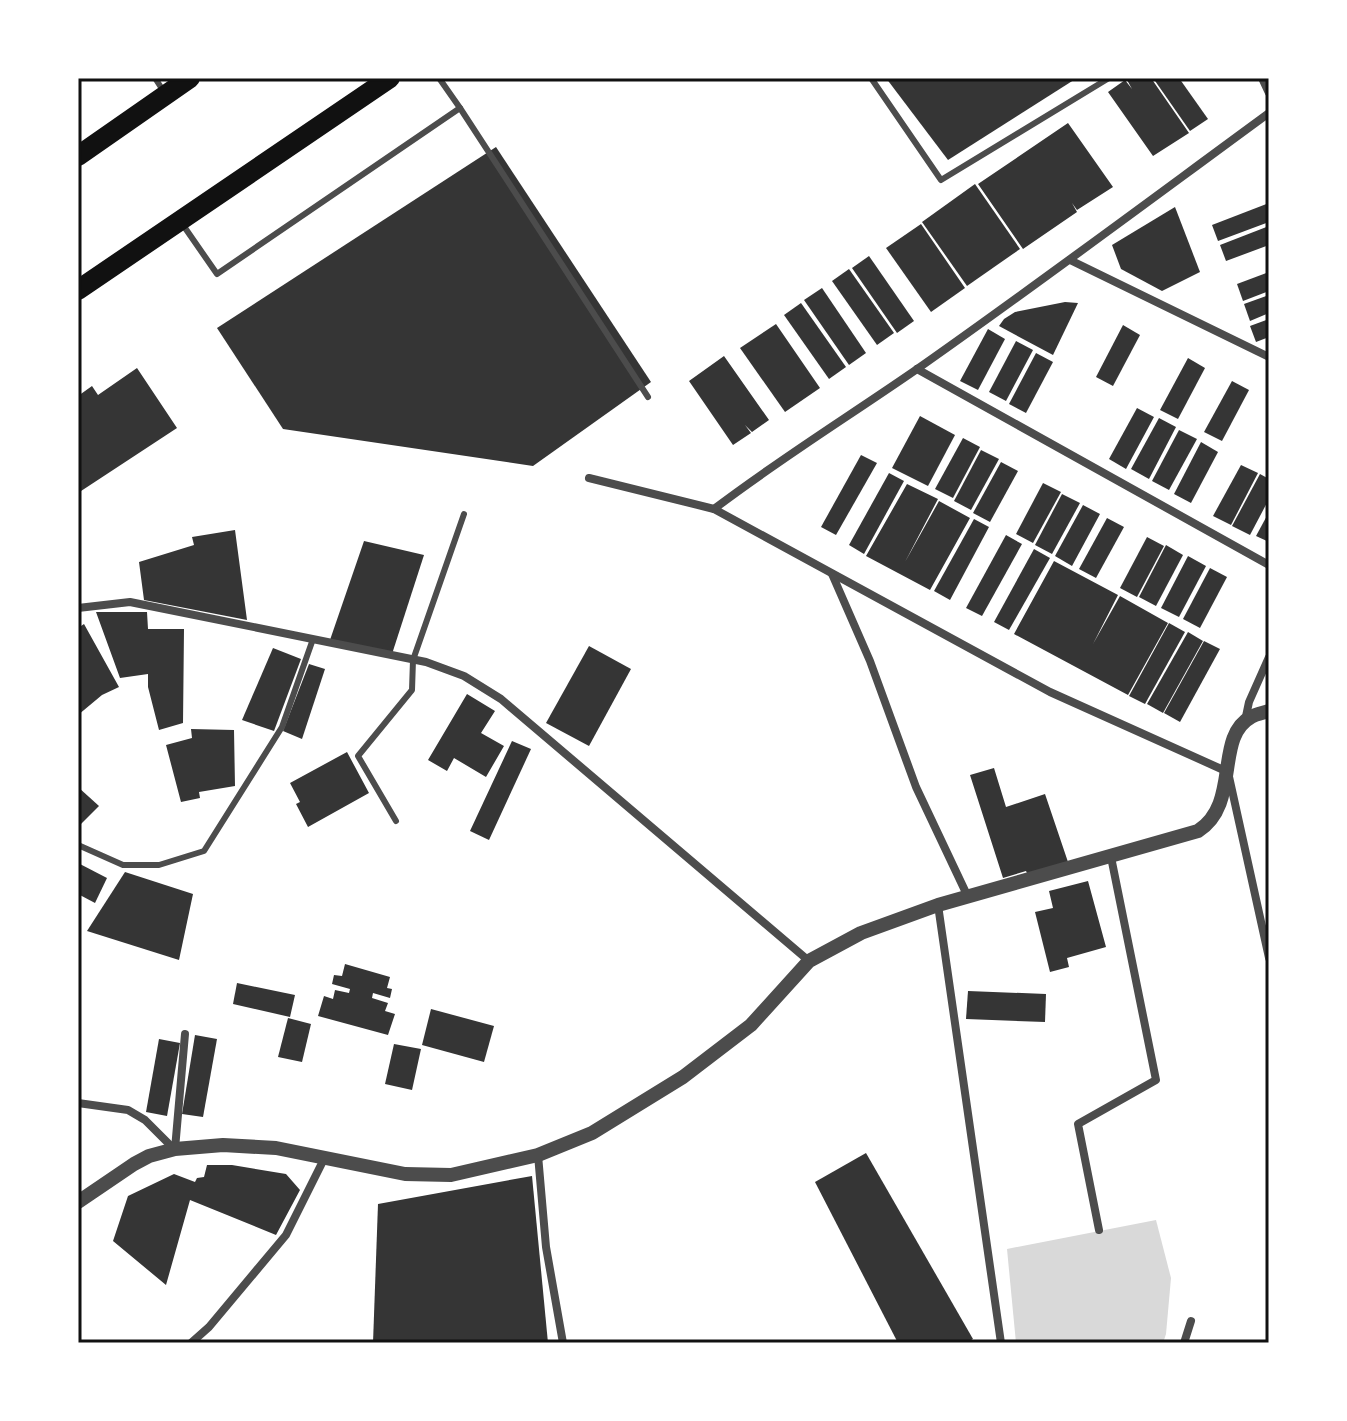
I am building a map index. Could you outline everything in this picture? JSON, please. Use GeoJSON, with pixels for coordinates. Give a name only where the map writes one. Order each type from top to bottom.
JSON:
{"type":"FeatureCollection","features":[{"type":"Feature","properties":{"kind":"main road"},"geometry":{"type":"LineString","coordinates":[[78,156],[161,86],[190,78]]}},
{"type":"Feature","properties":{"kind":"main road"},"geometry":{"type":"LineString","coordinates":[[78,290],[390,78]]}},
{"type":"Feature","properties":{"kind":"street"},"geometry":{"type":"LineString","coordinates":[[1262,78],[1269,93]]}},
{"type":"Feature","properties":{"kind":"street"},"geometry":{"type":"LineString","coordinates":[[714,509],[1070,260],[1269,113]]}},
{"type":"Feature","properties":{"kind":"street"},"geometry":{"type":"LineString","coordinates":[[1070,260],[1269,357]]}},
{"type":"Feature","properties":{"kind":"street"},"geometry":{"type":"LineString","coordinates":[[917,369],[1269,565]]}},
{"type":"Feature","properties":{"kind":"street"},"geometry":{"type":"LineString","coordinates":[[589,478],[714,509],[1050,692],[1228,772]]}},
{"type":"Feature","properties":{"kind":"street"},"geometry":{"type":"LineString","coordinates":[[831,573],[870,661],[916,787],[968,897]]}},
{"type":"Feature","properties":{"kind":"street"},"geometry":{"type":"LineString","coordinates":[[78,608],[130,602],[413,660],[464,676],[501,699],[809,961]]}},
{"type":"Feature","properties":{"kind":"street"},"geometry":{"type":"LineString","coordinates":[[1245,722],[1249,702],[1269,657]]}},
{"type":"Feature","properties":{"kind":"street"},"geometry":{"type":"LineString","coordinates":[[78,1202],[134,1164],[175,1149],[223,1145],[276,1148],[405,1174],[451,1175],[538,1155],[592,1133],[683,1077],[751,1025],[809,961],[861,933],[938,905],[1198,831],[1211,823],[1221,804],[1232,743],[1238,728],[1251,717],[1269,711]]}},
{"type":"Feature","properties":{"kind":"street"},"geometry":{"type":"LineString","coordinates":[[1228,772],[1269,958]]}},
{"type":"Feature","properties":{"kind":"street"},"geometry":{"type":"LineString","coordinates":[[1099,1230],[1078,1124],[1156,1080],[1111,857]]}},
{"type":"Feature","properties":{"kind":"street"},"geometry":{"type":"LineString","coordinates":[[938,905],[1001,1343]]}},
{"type":"Feature","properties":{"kind":"street"},"geometry":{"type":"LineString","coordinates":[[175,1149],[185,1034]]}},
{"type":"Feature","properties":{"kind":"street"},"geometry":{"type":"LineString","coordinates":[[78,1103],[128,1110],[145,1120],[175,1149]]}},
{"type":"Feature","properties":{"kind":"street"},"geometry":{"type":"LineString","coordinates":[[538,1155],[546,1247],[563,1343]]}},
{"type":"Feature","properties":{"kind":"street"},"geometry":{"type":"LineString","coordinates":[[191,1343],[209,1327],[286,1235],[325,1157]]}},
{"type":"Feature","properties":{"kind":"street"},"geometry":{"type":"LineString","coordinates":[[1184,1343],[1191,1321]]}},
{"type":"Feature","properties":{"kind":"lane"},"geometry":{"type":"LineString","coordinates":[[439,78],[648,397]]}},
{"type":"Feature","properties":{"kind":"lane"},"geometry":{"type":"LineString","coordinates":[[871,78],[941,180],[1109,78]]}},
{"type":"Feature","properties":{"kind":"lane"},"geometry":{"type":"LineString","coordinates":[[181,222],[217,274],[460,108]]}},
{"type":"Feature","properties":{"kind":"lane"},"geometry":{"type":"LineString","coordinates":[[396,821],[358,756],[412,690],[413,660],[464,514]]}},
{"type":"Feature","properties":{"kind":"lane"},"geometry":{"type":"LineString","coordinates":[[78,845],[123,865],[159,865],[204,851],[282,727],[313,639]]}},
{"type":"Feature","properties":{"kind":"shaded area"},"geometry":{"type":"Polygon","coordinates":[[[1156,1220],[1171,1278],[1163,1343],[1016,1343],[1007,1249],[1156,1220]]]}},
{"type":"Feature","properties":{"kind":"building"},"geometry":{"type":"Polygon","coordinates":[[[886,78],[1077,78],[948,160],[886,78]]]}},
{"type":"Feature","properties":{"kind":"building"},"geometry":{"type":"Polygon","coordinates":[[[1151,78],[1189,133],[1153,156],[1108,92],[1125,80],[1132,89],[1127,80],[1151,78]]]}},
{"type":"Feature","properties":{"kind":"building"},"geometry":{"type":"Polygon","coordinates":[[[1153,78],[1179,78],[1208,119],[1190,131],[1153,78]]]}},
{"type":"Feature","properties":{"kind":"building"},"geometry":{"type":"Polygon","coordinates":[[[1068,123],[1113,187],[1077,210],[1072,203],[1077,212],[1023,249],[978,184],[1068,123]]]}},
{"type":"Feature","properties":{"kind":"building"},"geometry":{"type":"Polygon","coordinates":[[[496,147],[651,382],[533,466],[283,429],[217,328],[496,147]]]}},
{"type":"Feature","properties":{"kind":"building"},"geometry":{"type":"Polygon","coordinates":[[[975,184],[1020,249],[967,286],[922,222],[975,184]]]}},
{"type":"Feature","properties":{"kind":"building"},"geometry":{"type":"Polygon","coordinates":[[[1269,203],[1269,222],[1218,241],[1212,225],[1269,203]]]}},
{"type":"Feature","properties":{"kind":"building"},"geometry":{"type":"Polygon","coordinates":[[[1175,207],[1200,272],[1162,291],[1121,269],[1112,245],[1175,207]]]}},
{"type":"Feature","properties":{"kind":"building"},"geometry":{"type":"Polygon","coordinates":[[[921,224],[965,288],[931,312],[886,248],[921,224]]]}},
{"type":"Feature","properties":{"kind":"building"},"geometry":{"type":"Polygon","coordinates":[[[1269,226],[1269,245],[1226,261],[1220,245],[1269,226]]]}},
{"type":"Feature","properties":{"kind":"building"},"geometry":{"type":"Polygon","coordinates":[[[869,256],[914,321],[897,333],[852,268],[869,256]]]}},
{"type":"Feature","properties":{"kind":"building"},"geometry":{"type":"Polygon","coordinates":[[[849,269],[894,333],[877,345],[832,281],[849,269]]]}},
{"type":"Feature","properties":{"kind":"building"},"geometry":{"type":"Polygon","coordinates":[[[1269,272],[1269,291],[1243,301],[1237,284],[1269,272]]]}},
{"type":"Feature","properties":{"kind":"building"},"geometry":{"type":"Polygon","coordinates":[[[822,288],[866,353],[849,365],[804,300],[822,288]]]}},
{"type":"Feature","properties":{"kind":"building"},"geometry":{"type":"Polygon","coordinates":[[[1269,295],[1269,313],[1250,321],[1244,304],[1269,295]]]}},
{"type":"Feature","properties":{"kind":"building"},"geometry":{"type":"Polygon","coordinates":[[[1065,302],[1078,303],[1053,355],[999,326],[1015,312],[1065,302]]]}},
{"type":"Feature","properties":{"kind":"building"},"geometry":{"type":"Polygon","coordinates":[[[801,303],[846,367],[829,379],[784,315],[801,303]]]}},
{"type":"Feature","properties":{"kind":"building"},"geometry":{"type":"Polygon","coordinates":[[[1269,319],[1269,337],[1256,342],[1250,326],[1269,319]]]}},
{"type":"Feature","properties":{"kind":"building"},"geometry":{"type":"Polygon","coordinates":[[[776,324],[820,388],[785,412],[740,348],[776,324]]]}},
{"type":"Feature","properties":{"kind":"building"},"geometry":{"type":"Polygon","coordinates":[[[1123,325],[1140,335],[1113,386],[1096,377],[1123,325]]]}},
{"type":"Feature","properties":{"kind":"building"},"geometry":{"type":"Polygon","coordinates":[[[988,329],[1005,339],[978,390],[960,381],[988,329]]]}},
{"type":"Feature","properties":{"kind":"building"},"geometry":{"type":"Polygon","coordinates":[[[1016,341],[1033,350],[1006,401],[989,392],[1016,341]]]}},
{"type":"Feature","properties":{"kind":"building"},"geometry":{"type":"Polygon","coordinates":[[[1036,353],[1053,362],[1026,413],[1009,404],[1036,353]]]}},
{"type":"Feature","properties":{"kind":"building"},"geometry":{"type":"Polygon","coordinates":[[[724,356],[769,420],[752,432],[745,425],[751,433],[733,445],[689,381],[724,356]]]}},
{"type":"Feature","properties":{"kind":"building"},"geometry":{"type":"Polygon","coordinates":[[[1188,358],[1205,368],[1178,419],[1160,410],[1188,358]]]}},
{"type":"Feature","properties":{"kind":"building"},"geometry":{"type":"Polygon","coordinates":[[[137,368],[177,428],[78,493],[78,396],[92,386],[98,395],[137,368]]]}},
{"type":"Feature","properties":{"kind":"building"},"geometry":{"type":"Polygon","coordinates":[[[1232,381],[1249,390],[1222,441],[1204,432],[1232,381]]]}},
{"type":"Feature","properties":{"kind":"building"},"geometry":{"type":"Polygon","coordinates":[[[1137,408],[1154,417],[1126,469],[1109,459],[1137,408]]]}},
{"type":"Feature","properties":{"kind":"building"},"geometry":{"type":"Polygon","coordinates":[[[920,416],[955,435],[928,486],[892,468],[920,416]]]}},
{"type":"Feature","properties":{"kind":"building"},"geometry":{"type":"Polygon","coordinates":[[[1159,418],[1176,427],[1149,479],[1131,469],[1159,418]]]}},
{"type":"Feature","properties":{"kind":"building"},"geometry":{"type":"Polygon","coordinates":[[[1179,430],[1197,439],[1169,490],[1152,481],[1179,430]]]}},
{"type":"Feature","properties":{"kind":"building"},"geometry":{"type":"Polygon","coordinates":[[[963,438],[980,447],[953,498],[935,489],[963,438]]]}},
{"type":"Feature","properties":{"kind":"building"},"geometry":{"type":"Polygon","coordinates":[[[1201,442],[1218,452],[1191,503],[1174,494],[1201,442]]]}},
{"type":"Feature","properties":{"kind":"building"},"geometry":{"type":"Polygon","coordinates":[[[981,450],[999,459],[971,510],[954,501],[981,450]]]}},
{"type":"Feature","properties":{"kind":"building"},"geometry":{"type":"Polygon","coordinates":[[[861,455],[877,463],[836,535],[821,527],[861,455]]]}},
{"type":"Feature","properties":{"kind":"building"},"geometry":{"type":"Polygon","coordinates":[[[1001,462],[1018,471],[990,522],[973,513],[1001,462]]]}},
{"type":"Feature","properties":{"kind":"building"},"geometry":{"type":"Polygon","coordinates":[[[1241,465],[1258,473],[1231,525],[1213,516],[1241,465]]]}},
{"type":"Feature","properties":{"kind":"building"},"geometry":{"type":"Polygon","coordinates":[[[889,473],[904,481],[864,554],[849,545],[889,473]]]}},
{"type":"Feature","properties":{"kind":"building"},"geometry":{"type":"Polygon","coordinates":[[[1260,474],[1269,479],[1269,499],[1250,535],[1232,526],[1260,474]]]}},
{"type":"Feature","properties":{"kind":"building"},"geometry":{"type":"Polygon","coordinates":[[[1043,483],[1061,492],[1033,543],[1016,534],[1043,483]]]}},
{"type":"Feature","properties":{"kind":"building"},"geometry":{"type":"Polygon","coordinates":[[[907,484],[938,499],[905,562],[939,501],[970,518],[930,590],[866,556],[907,484]]]}},
{"type":"Feature","properties":{"kind":"building"},"geometry":{"type":"Polygon","coordinates":[[[1062,494],[1080,503],[1052,554],[1035,545],[1062,494]]]}},
{"type":"Feature","properties":{"kind":"building"},"geometry":{"type":"Polygon","coordinates":[[[1083,505],[1100,514],[1072,566],[1055,556],[1083,505]]]}},
{"type":"Feature","properties":{"kind":"building"},"geometry":{"type":"Polygon","coordinates":[[[1269,512],[1269,542],[1256,536],[1269,512]]]}},
{"type":"Feature","properties":{"kind":"building"},"geometry":{"type":"Polygon","coordinates":[[[1107,518],[1124,527],[1096,578],[1079,569],[1107,518]]]}},
{"type":"Feature","properties":{"kind":"building"},"geometry":{"type":"Polygon","coordinates":[[[974,519],[989,527],[950,600],[934,591],[974,519]]]}},
{"type":"Feature","properties":{"kind":"building"},"geometry":{"type":"Polygon","coordinates":[[[235,530],[247,620],[144,600],[139,562],[194,545],[192,537],[235,530]]]}},
{"type":"Feature","properties":{"kind":"building"},"geometry":{"type":"Polygon","coordinates":[[[1006,535],[1022,544],[982,616],[966,608],[1006,535]]]}},
{"type":"Feature","properties":{"kind":"building"},"geometry":{"type":"Polygon","coordinates":[[[1147,537],[1164,546],[1137,597],[1120,588],[1147,537]]]}},
{"type":"Feature","properties":{"kind":"building"},"geometry":{"type":"Polygon","coordinates":[[[364,541],[424,555],[392,654],[330,640],[364,541]]]}},
{"type":"Feature","properties":{"kind":"building"},"geometry":{"type":"Polygon","coordinates":[[[1166,545],[1183,555],[1156,606],[1139,597],[1166,545]]]}},
{"type":"Feature","properties":{"kind":"building"},"geometry":{"type":"Polygon","coordinates":[[[1034,549],[1050,558],[1009,630],[994,622],[1034,549]]]}},
{"type":"Feature","properties":{"kind":"building"},"geometry":{"type":"Polygon","coordinates":[[[1188,556],[1206,566],[1179,617],[1161,608],[1188,556]]]}},
{"type":"Feature","properties":{"kind":"building"},"geometry":{"type":"Polygon","coordinates":[[[1054,561],[1118,595],[1093,644],[1120,596],[1168,623],[1128,695],[1014,634],[1054,561]]]}},
{"type":"Feature","properties":{"kind":"building"},"geometry":{"type":"Polygon","coordinates":[[[1210,568],[1227,577],[1200,628],[1183,619],[1210,568]]]}},
{"type":"Feature","properties":{"kind":"building"},"geometry":{"type":"Polygon","coordinates":[[[96,612],[147,612],[148,629],[184,629],[183,723],[159,730],[148,687],[148,674],[120,678],[96,612]]]}},
{"type":"Feature","properties":{"kind":"building"},"geometry":{"type":"Polygon","coordinates":[[[1169,623],[1185,632],[1145,704],[1129,696],[1169,623]]]}},
{"type":"Feature","properties":{"kind":"building"},"geometry":{"type":"Polygon","coordinates":[[[84,624],[119,687],[102,695],[78,715],[78,628],[84,624]]]}},
{"type":"Feature","properties":{"kind":"building"},"geometry":{"type":"Polygon","coordinates":[[[1188,632],[1203,641],[1163,713],[1147,704],[1188,632]]]}},
{"type":"Feature","properties":{"kind":"building"},"geometry":{"type":"Polygon","coordinates":[[[1204,641],[1220,649],[1180,722],[1164,713],[1204,641]]]}},
{"type":"Feature","properties":{"kind":"building"},"geometry":{"type":"Polygon","coordinates":[[[589,646],[631,669],[589,746],[546,723],[589,646]]]}},
{"type":"Feature","properties":{"kind":"building"},"geometry":{"type":"Polygon","coordinates":[[[273,648],[301,659],[274,731],[242,720],[273,648]]]}},
{"type":"Feature","properties":{"kind":"building"},"geometry":{"type":"Polygon","coordinates":[[[309,664],[325,669],[302,739],[283,731],[309,664]]]}},
{"type":"Feature","properties":{"kind":"building"},"geometry":{"type":"Polygon","coordinates":[[[467,694],[495,711],[481,733],[504,746],[486,777],[454,758],[447,771],[428,760],[467,694]]]}},
{"type":"Feature","properties":{"kind":"building"},"geometry":{"type":"Polygon","coordinates":[[[191,729],[234,730],[235,786],[199,792],[200,798],[181,802],[166,745],[192,738],[191,729]]]}},
{"type":"Feature","properties":{"kind":"building"},"geometry":{"type":"Polygon","coordinates":[[[512,741],[531,749],[489,840],[470,831],[512,741]]]}},
{"type":"Feature","properties":{"kind":"building"},"geometry":{"type":"Polygon","coordinates":[[[347,752],[369,793],[308,827],[290,783],[347,752]]]}},
{"type":"Feature","properties":{"kind":"building"},"geometry":{"type":"Polygon","coordinates":[[[994,768],[1006,807],[1045,794],[1068,862],[1028,875],[1026,871],[1003,878],[970,775],[994,768]]]}},
{"type":"Feature","properties":{"kind":"building"},"geometry":{"type":"Polygon","coordinates":[[[78,787],[99,806],[78,827],[78,787]]]}},
{"type":"Feature","properties":{"kind":"building"},"geometry":{"type":"Polygon","coordinates":[[[78,863],[107,878],[95,903],[78,894],[78,863]]]}},
{"type":"Feature","properties":{"kind":"building"},"geometry":{"type":"Polygon","coordinates":[[[125,872],[193,894],[179,960],[87,931],[125,872]]]}},
{"type":"Feature","properties":{"kind":"building"},"geometry":{"type":"Polygon","coordinates":[[[1088,881],[1106,947],[1067,958],[1069,967],[1050,972],[1035,912],[1053,908],[1049,891],[1088,881]]]}},
{"type":"Feature","properties":{"kind":"building"},"geometry":{"type":"Polygon","coordinates":[[[345,964],[390,977],[387,988],[392,989],[390,998],[373,993],[372,998],[388,1003],[385,1011],[395,1014],[388,1035],[318,1016],[324,996],[333,999],[335,990],[349,993],[350,989],[332,984],[334,975],[342,976],[345,964]]]}},
{"type":"Feature","properties":{"kind":"building"},"geometry":{"type":"Polygon","coordinates":[[[237,983],[295,995],[290,1017],[233,1004],[237,983]]]}},
{"type":"Feature","properties":{"kind":"building"},"geometry":{"type":"Polygon","coordinates":[[[968,991],[1046,994],[1045,1022],[966,1019],[968,991]]]}},
{"type":"Feature","properties":{"kind":"building"},"geometry":{"type":"Polygon","coordinates":[[[431,1009],[494,1026],[484,1062],[422,1045],[431,1009]]]}},
{"type":"Feature","properties":{"kind":"building"},"geometry":{"type":"Polygon","coordinates":[[[288,1018],[311,1024],[302,1062],[278,1057],[288,1018]]]}},
{"type":"Feature","properties":{"kind":"building"},"geometry":{"type":"Polygon","coordinates":[[[195,1035],[217,1039],[203,1117],[182,1114],[195,1035]]]}},
{"type":"Feature","properties":{"kind":"building"},"geometry":{"type":"Polygon","coordinates":[[[159,1039],[180,1043],[167,1116],[146,1112],[159,1039]]]}},
{"type":"Feature","properties":{"kind":"building"},"geometry":{"type":"Polygon","coordinates":[[[394,1044],[421,1049],[412,1090],[385,1084],[394,1044]]]}},
{"type":"Feature","properties":{"kind":"building"},"geometry":{"type":"Polygon","coordinates":[[[866,1153],[973,1339],[966,1343],[898,1343],[815,1182],[866,1153]]]}},
{"type":"Feature","properties":{"kind":"building"},"geometry":{"type":"Polygon","coordinates":[[[207,1165],[232,1165],[286,1174],[300,1190],[276,1235],[190,1200],[166,1285],[113,1241],[128,1196],[174,1174],[195,1182],[197,1178],[204,1177],[207,1165]]]}},
{"type":"Feature","properties":{"kind":"building"},"geometry":{"type":"Polygon","coordinates":[[[532,1176],[548,1343],[373,1343],[378,1204],[532,1176]]]}}]}
